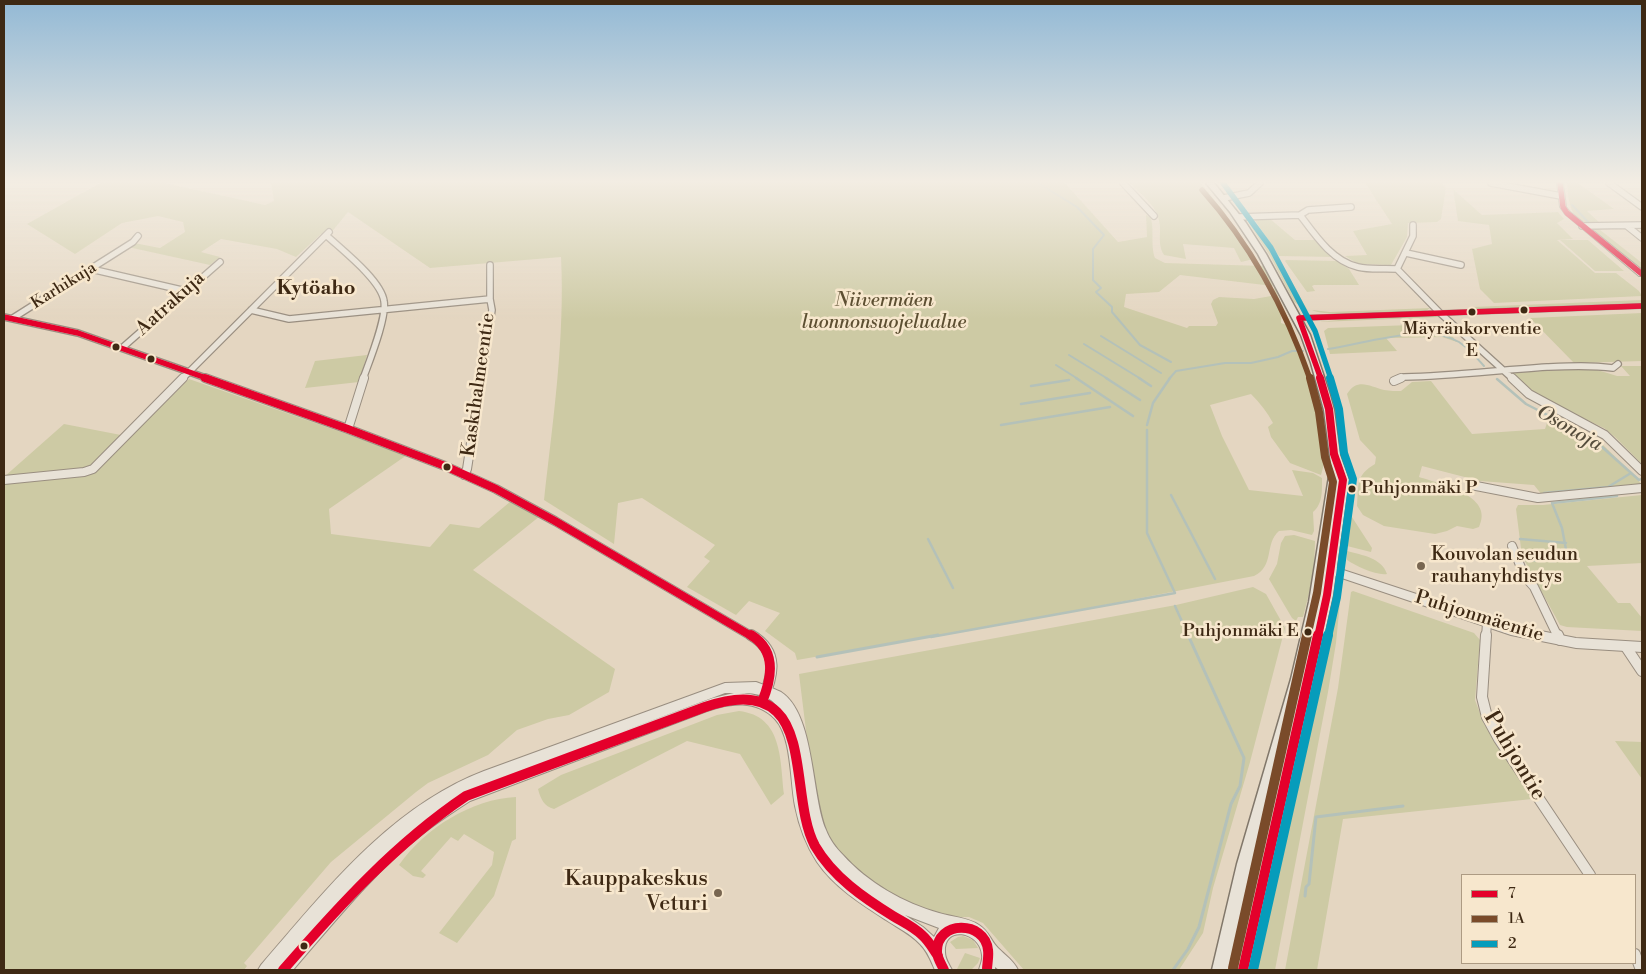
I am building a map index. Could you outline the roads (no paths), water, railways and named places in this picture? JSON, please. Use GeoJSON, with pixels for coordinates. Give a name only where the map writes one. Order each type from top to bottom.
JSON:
{"type":"FeatureCollection","features":[{"type":"Feature","properties":{"kind":"main road"},"geometry":{"type":"LineString","coordinates":[[1243,970],[1282,802],[1326,568],[1335,466],[1328,409],[1319,372],[1299,318],[1268,261],[1247,228]]}},
{"type":"Feature","properties":{"kind":"main road"},"geometry":{"type":"LineString","coordinates":[[1221,970],[1245,864],[1298,679],[1315,602],[1326,568]]}},
{"type":"Feature","properties":{"kind":"street"},"geometry":{"type":"LineString","coordinates":[[1310,228],[1319,240],[1346,262],[1360,267],[1397,269],[1440,313],[1533,397],[1605,435],[1642,470]]}},
{"type":"Feature","properties":{"kind":"street"},"geometry":{"type":"LineString","coordinates":[[1397,269],[1413,236],[1413,228]]}},
{"type":"Feature","properties":{"kind":"street"},"geometry":{"type":"LineString","coordinates":[[1585,228],[1642,274]]}},
{"type":"Feature","properties":{"kind":"street"},"geometry":{"type":"LineString","coordinates":[[1630,228],[1642,238]]}},
{"type":"Feature","properties":{"kind":"street"},"geometry":{"type":"LineString","coordinates":[[4,480],[84,472],[93,469],[327,233],[377,285],[384,301],[384,308],[348,428]]}},
{"type":"Feature","properties":{"kind":"street","name":"Karhikuja"},"geometry":{"type":"LineString","coordinates":[[13,318],[133,242],[138,236]]}},
{"type":"Feature","properties":{"kind":"street"},"geometry":{"type":"LineString","coordinates":[[1406,253],[1461,265]]}},
{"type":"Feature","properties":{"kind":"street","name":"Aatrakuja"},"geometry":{"type":"LineString","coordinates":[[122,348],[220,262]]}},
{"type":"Feature","properties":{"kind":"street","name":"Kaskihalmeentie"},"geometry":{"type":"LineString","coordinates":[[464,475],[467,469],[492,310],[490,299],[490,265]]}},
{"type":"Feature","properties":{"kind":"street"},"geometry":{"type":"LineString","coordinates":[[91,269],[186,291]]}},
{"type":"Feature","properties":{"kind":"street"},"geometry":{"type":"LineString","coordinates":[[251,310],[289,319],[384,308],[490,299]]}},
{"type":"Feature","properties":{"kind":"street"},"geometry":{"type":"LineString","coordinates":[[1299,318],[1642,306]]}},
{"type":"Feature","properties":{"kind":"street"},"geometry":{"type":"LineString","coordinates":[[4,317],[78,333],[122,348],[348,428],[496,490],[555,521],[755,638],[770,652],[772,661],[772,676],[764,697]]}},
{"type":"Feature","properties":{"kind":"street"},"geometry":{"type":"LineString","coordinates":[[1394,381],[1404,377],[1447,376],[1503,370],[1594,365],[1613,368],[1618,364]]}},
{"type":"Feature","properties":{"kind":"street"},"geometry":{"type":"LineString","coordinates":[[1471,485],[1520,496],[1545,498],[1642,488]]}},
{"type":"Feature","properties":{"kind":"street"},"geometry":{"type":"LineString","coordinates":[[1512,546],[1525,577],[1534,587],[1560,640]]}},
{"type":"Feature","properties":{"kind":"street","name":"Puhjonmäentie"},"geometry":{"type":"LineString","coordinates":[[1326,568],[1487,623],[1560,640],[1642,647]]}},
{"type":"Feature","properties":{"kind":"street","name":"Puhjontie"},"geometry":{"type":"LineString","coordinates":[[1487,623],[1482,697],[1487,717],[1499,739],[1589,874]]}},
{"type":"Feature","properties":{"kind":"street"},"geometry":{"type":"LineString","coordinates":[[1626,647],[1642,671]]}},
{"type":"Feature","properties":{"kind":"street"},"geometry":{"type":"LineString","coordinates":[[266,970],[366,861],[410,820],[442,797],[469,783],[725,688],[738,686],[764,697],[790,730],[803,814],[808,830],[824,860],[851,887],[927,940],[940,965]]}},
{"type":"Feature","properties":{"kind":"street"},"geometry":{"type":"LineString","coordinates":[[283,970],[375,867],[416,829],[446,807],[480,791],[726,700],[764,697],[781,700],[795,719],[800,733],[814,819],[821,836],[845,869],[870,887],[915,914],[944,924],[976,930],[986,942],[989,950],[990,959],[987,970]]}},
{"type":"Feature","properties":{"kind":"street"},"geometry":{"type":"LineString","coordinates":[[940,965],[938,942],[947,930],[961,926]]}},
{"type":"Feature","properties":{"kind":"street"},"geometry":{"type":"LineString","coordinates":[[989,950],[1010,970]]}},
{"type":"Feature","properties":{"kind":"waterway"},"geometry":{"type":"LineString","coordinates":[[1098,228],[1104,235],[1093,249],[1093,280],[1101,288],[1096,292],[1112,307],[1112,312],[1140,345],[1171,362]]}},
{"type":"Feature","properties":{"kind":"waterway","name":"Osonoja"},"geometry":{"type":"LineString","coordinates":[[1328,349],[1395,336],[1430,334],[1445,336],[1459,342],[1484,366]]}},
{"type":"Feature","properties":{"kind":"waterway"},"geometry":{"type":"LineString","coordinates":[[1101,336],[1161,373]]}},
{"type":"Feature","properties":{"kind":"waterway"},"geometry":{"type":"LineString","coordinates":[[1084,344],[1141,379]]}},
{"type":"Feature","properties":{"kind":"waterway"},"geometry":{"type":"LineString","coordinates":[[1169,379],[1176,371],[1225,363],[1251,363],[1278,357],[1292,351],[1303,351]]}},
{"type":"Feature","properties":{"kind":"waterway"},"geometry":{"type":"LineString","coordinates":[[1069,355],[1108,379]]}},
{"type":"Feature","properties":{"kind":"waterway"},"geometry":{"type":"LineString","coordinates":[[1056,365],[1078,379]]}},
{"type":"Feature","properties":{"kind":"waterway"},"geometry":{"type":"LineString","coordinates":[[1076,378],[1133,416]]}},
{"type":"Feature","properties":{"kind":"waterway"},"geometry":{"type":"LineString","coordinates":[[1106,378],[1140,400]]}},
{"type":"Feature","properties":{"kind":"waterway"},"geometry":{"type":"LineString","coordinates":[[1139,378],[1151,386]]}},
{"type":"Feature","properties":{"kind":"waterway"},"geometry":{"type":"LineString","coordinates":[[1147,425],[1153,403],[1170,378]]}},
{"type":"Feature","properties":{"kind":"waterway","name":"Osonoja"},"geometry":{"type":"LineString","coordinates":[[1497,379],[1526,404],[1592,438],[1639,480],[1641,479]]}},
{"type":"Feature","properties":{"kind":"waterway"},"geometry":{"type":"LineString","coordinates":[[1031,386],[1069,380]]}},
{"type":"Feature","properties":{"kind":"waterway"},"geometry":{"type":"LineString","coordinates":[[1021,404],[1090,393]]}},
{"type":"Feature","properties":{"kind":"waterway"},"geometry":{"type":"LineString","coordinates":[[1001,425],[1110,407]]}},
{"type":"Feature","properties":{"kind":"waterway"},"geometry":{"type":"LineString","coordinates":[[931,637],[1175,593],[1147,533],[1147,430]]}},
{"type":"Feature","properties":{"kind":"waterway"},"geometry":{"type":"LineString","coordinates":[[1544,493],[1608,487],[1631,473]]}},
{"type":"Feature","properties":{"kind":"waterway"},"geometry":{"type":"LineString","coordinates":[[1171,495],[1215,579]]}},
{"type":"Feature","properties":{"kind":"waterway"},"geometry":{"type":"LineString","coordinates":[[1565,543],[1562,528],[1552,503],[1617,496]]}},
{"type":"Feature","properties":{"kind":"waterway"},"geometry":{"type":"LineString","coordinates":[[928,539],[953,588]]}},
{"type":"Feature","properties":{"kind":"waterway"},"geometry":{"type":"LineString","coordinates":[[1520,539],[1565,543]]}},
{"type":"Feature","properties":{"kind":"waterway"},"geometry":{"type":"LineString","coordinates":[[1528,560],[1554,561],[1567,555],[1565,543]]}},
{"type":"Feature","properties":{"kind":"waterway"},"geometry":{"type":"LineString","coordinates":[[1175,606],[1189,637]]}},
{"type":"Feature","properties":{"kind":"waterway"},"geometry":{"type":"LineString","coordinates":[[817,657],[938,635]]}},
{"type":"Feature","properties":{"kind":"waterway"},"geometry":{"type":"LineString","coordinates":[[1173,970],[1188,949],[1199,927],[1231,804],[1240,786],[1244,758],[1188,635]]}},
{"type":"Feature","properties":{"kind":"waterway"},"geometry":{"type":"LineString","coordinates":[[1305,896],[1306,887],[1309,884],[1316,817],[1403,806]]}},
{"type":"Feature","properties":{"kind":"place","name":"Mäyränkorventie E"},"geometry":{"type":"Point","coordinates":[1472,312]}},
{"type":"Feature","properties":{"kind":"place","name":"Puhjonmäki P"},"geometry":{"type":"Point","coordinates":[1352,489]}},
{"type":"Feature","properties":{"kind":"place","name":"Kouvolan seudun rauhanyhdistys"},"geometry":{"type":"Point","coordinates":[1421,566]}},
{"type":"Feature","properties":{"kind":"place","name":"Puhjonmäki E"},"geometry":{"type":"Point","coordinates":[1308,632]}},
{"type":"Feature","properties":{"kind":"place","name":"Kauppakeskus Veturi"},"geometry":{"type":"Point","coordinates":[718,893]}},
{"type":"Feature","properties":{"kind":"district","name":"Kytöaho"},"geometry":{"type":"Point","coordinates":[316,289]}},
{"type":"Feature","properties":{"kind":"park label","name":"Niivermäen luonnonsuojelualue"},"geometry":{"type":"Point","coordinates":[884,312]}}]}
